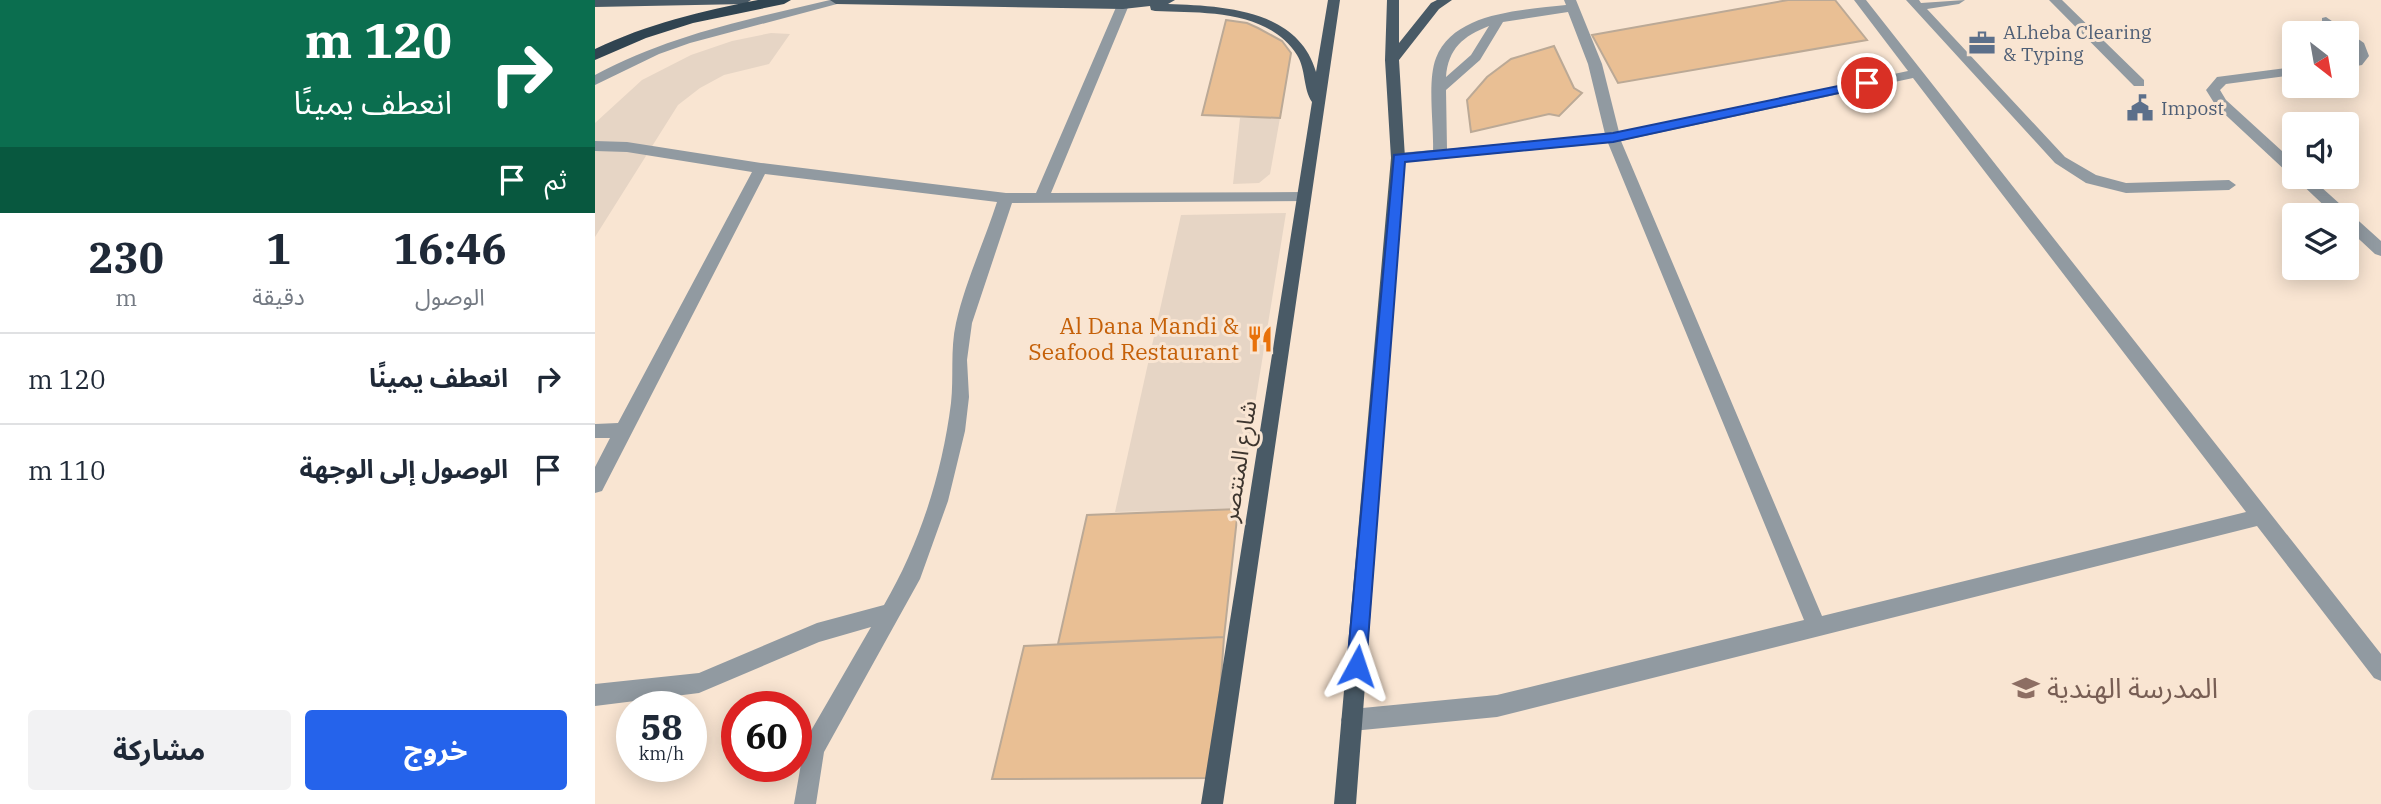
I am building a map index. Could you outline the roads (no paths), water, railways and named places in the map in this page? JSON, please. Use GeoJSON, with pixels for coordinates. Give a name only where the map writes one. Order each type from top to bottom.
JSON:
{"type":"FeatureCollection","features":[{"type":"Feature","properties":{"kind":"highway"},"geometry":{"type":"LineString","coordinates":[[595,55],[640,34],[683,21],[784,0]]}},
{"type":"Feature","properties":{"kind":"main road"},"geometry":{"type":"LineString","coordinates":[[595,3],[745,0]]}},
{"type":"Feature","properties":{"kind":"main road"},"geometry":{"type":"LineString","coordinates":[[835,0],[1123,5],[1231,12],[1270,22],[1303,54],[1318,106]]}},
{"type":"Feature","properties":{"kind":"main road"},"geometry":{"type":"LineString","coordinates":[[1123,5],[1169,0]]}},
{"type":"Feature","properties":{"kind":"main road","name":"شارع المنتصر"},"geometry":{"type":"LineString","coordinates":[[1212,804],[1334,0]]}},
{"type":"Feature","properties":{"kind":"main road"},"geometry":{"type":"LineString","coordinates":[[1345,804],[1398,158],[1392,60],[1394,0]]}},
{"type":"Feature","properties":{"kind":"main road"},"geometry":{"type":"LineString","coordinates":[[1392,60],[1436,6],[1446,0]]}},
{"type":"Feature","properties":{"kind":"street"},"geometry":{"type":"LineString","coordinates":[[595,81],[638,56],[670,44],[846,0]]}},
{"type":"Feature","properties":{"kind":"street"},"geometry":{"type":"LineString","coordinates":[[1860,0],[2381,671]]}},
{"type":"Feature","properties":{"kind":"street"},"geometry":{"type":"LineString","coordinates":[[1915,4],[1959,0]]}},
{"type":"Feature","properties":{"kind":"street"},"geometry":{"type":"LineString","coordinates":[[2055,0],[2139,83]]}},
{"type":"Feature","properties":{"kind":"street"},"geometry":{"type":"LineString","coordinates":[[1440,155],[1442,58],[1452,44],[1471,29],[1498,19],[1571,4],[1595,64],[1613,138],[1817,627]]}},
{"type":"Feature","properties":{"kind":"street"},"geometry":{"type":"LineString","coordinates":[[1915,4],[2060,160],[2091,179],[2126,187],[2229,185]]}},
{"type":"Feature","properties":{"kind":"street"},"geometry":{"type":"LineString","coordinates":[[1041,199],[1123,5]]}},
{"type":"Feature","properties":{"kind":"street"},"geometry":{"type":"LineString","coordinates":[[1441,87],[1474,61],[1485,47],[1498,19]]}},
{"type":"Feature","properties":{"kind":"street"},"geometry":{"type":"LineString","coordinates":[[2282,72],[2222,80],[2213,90],[2221,103],[2282,159]]}},
{"type":"Feature","properties":{"kind":"street"},"geometry":{"type":"LineString","coordinates":[[1398,158],[1613,138],[1917,73]]}},
{"type":"Feature","properties":{"kind":"street"},"geometry":{"type":"LineString","coordinates":[[595,146],[628,147],[761,168],[1006,198],[1304,197]]}},
{"type":"Feature","properties":{"kind":"street"},"geometry":{"type":"LineString","coordinates":[[595,485],[761,168]]}},
{"type":"Feature","properties":{"kind":"street"},"geometry":{"type":"LineString","coordinates":[[2314,189],[2330,203]]}},
{"type":"Feature","properties":{"kind":"street"},"geometry":{"type":"LineString","coordinates":[[805,804],[813,749],[913,573],[939,502],[957,420],[960,397],[959,360],[964,323],[1006,198]]}},
{"type":"Feature","properties":{"kind":"street"},"geometry":{"type":"LineString","coordinates":[[2359,230],[2381,250]]}},
{"type":"Feature","properties":{"kind":"street"},"geometry":{"type":"LineString","coordinates":[[595,431],[624,430]]}},
{"type":"Feature","properties":{"kind":"street"},"geometry":{"type":"LineString","coordinates":[[1352,720],[1497,706],[2261,517]]}},
{"type":"Feature","properties":{"kind":"street"},"geometry":{"type":"LineString","coordinates":[[595,695],[699,682],[817,633],[892,612]]}},
{"type":"Feature","properties":{"kind":"place","name":"ALheba Clearing & Typing"},"geometry":{"type":"Point","coordinates":[1982,43]}},
{"type":"Feature","properties":{"kind":"place","name":"Impost"},"geometry":{"type":"Point","coordinates":[2140,108]}},
{"type":"Feature","properties":{"kind":"place","name":"Al Dana Mandi & Seafood Restaurant"},"geometry":{"type":"Point","coordinates":[1260,339]}},
{"type":"Feature","properties":{"kind":"place","name":"المدرسة الهندية"},"geometry":{"type":"Point","coordinates":[2026,688]}}]}
